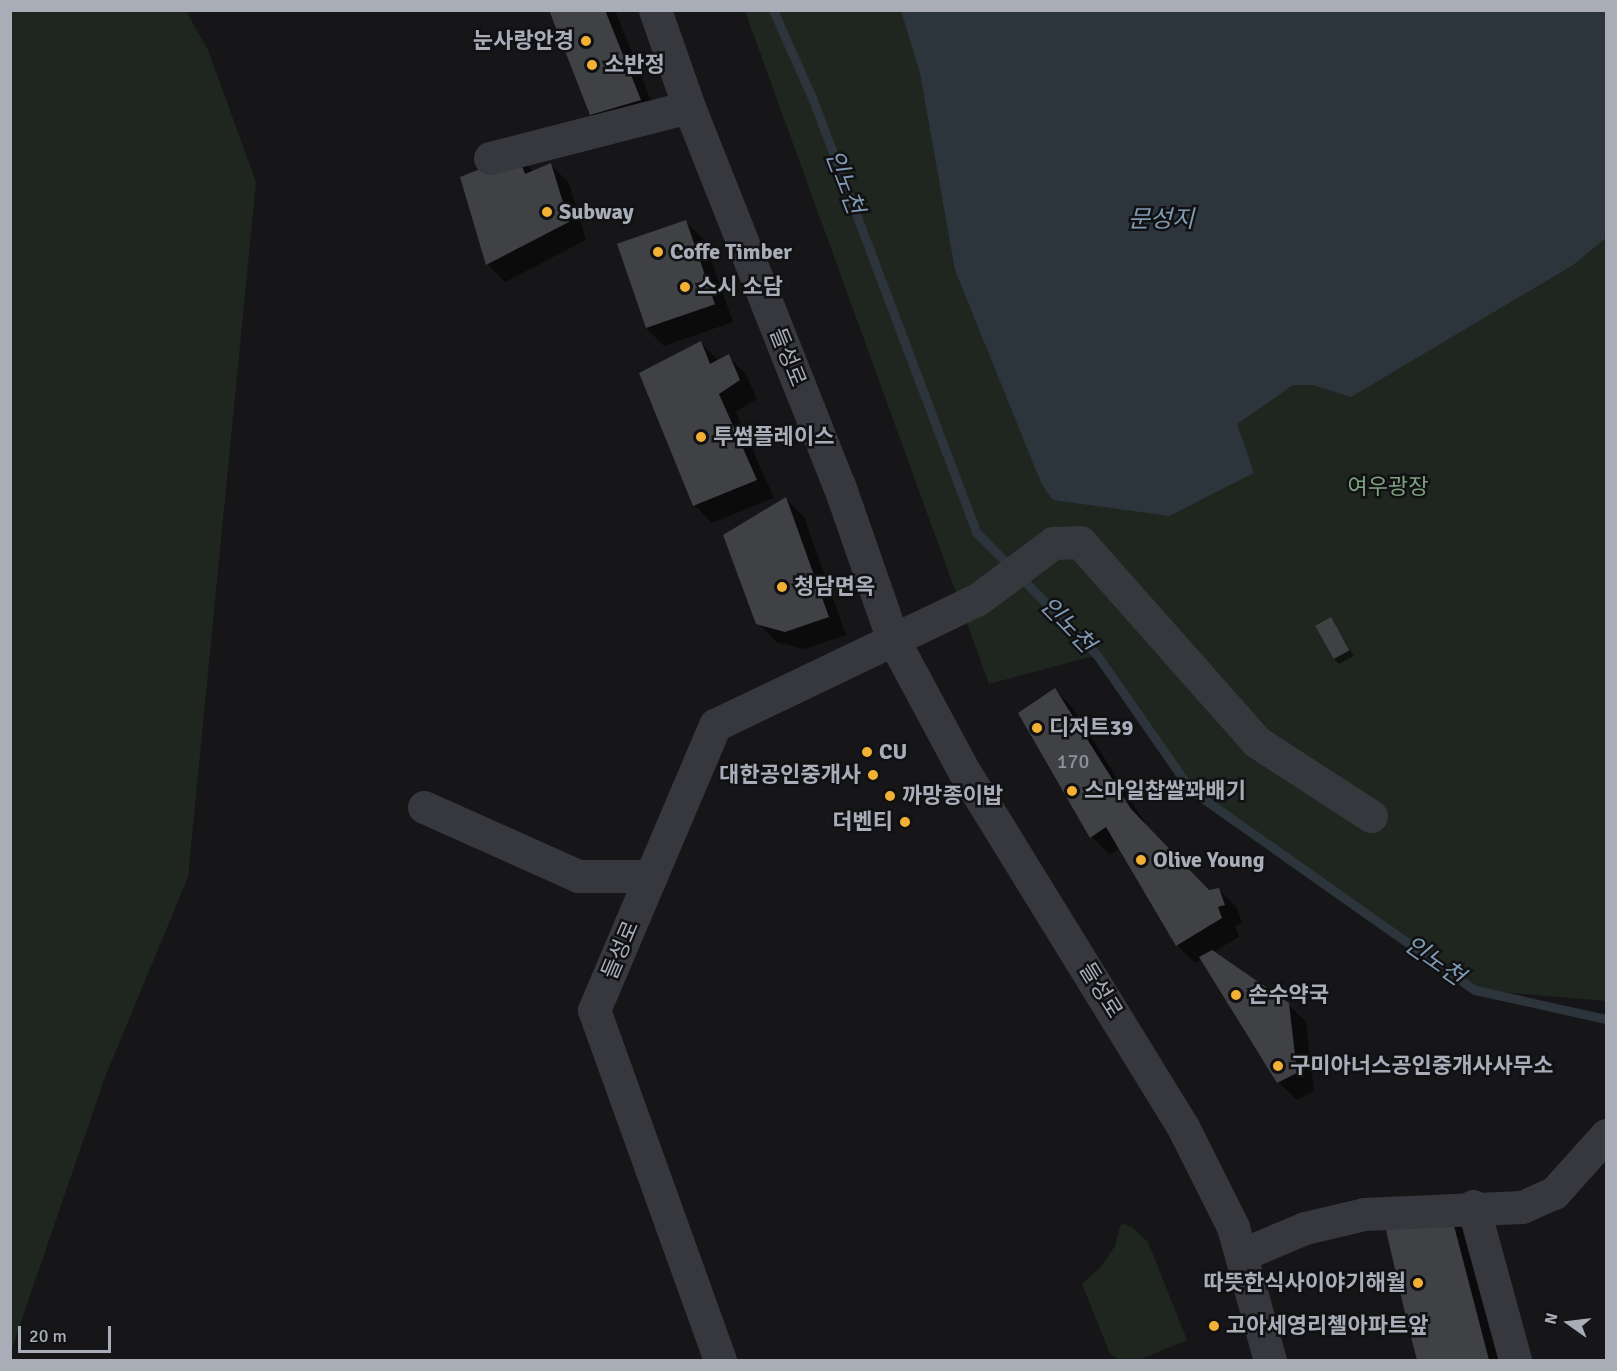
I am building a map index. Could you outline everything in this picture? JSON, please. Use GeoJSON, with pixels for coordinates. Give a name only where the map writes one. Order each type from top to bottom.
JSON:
{"type":"FeatureCollection","features":[{"type":"Feature","properties":{"kind":"street","name":"들성로"},"geometry":{"type":"LineString","coordinates":[[655,10],[689,107],[839,485],[892,637],[964,771],[1184,1127],[1233,1227],[1270,1360]]}},
{"type":"Feature","properties":{"kind":"street"},"geometry":{"type":"LineString","coordinates":[[490,158],[689,107]]}},
{"type":"Feature","properties":{"kind":"street"},"geometry":{"type":"LineString","coordinates":[[892,637],[978,598],[1053,543],[1080,542],[1257,742],[1371,816]]}},
{"type":"Feature","properties":{"kind":"street","name":"들성로"},"geometry":{"type":"LineString","coordinates":[[720,1360],[658,1196],[594,1010],[715,725],[892,637]]}},
{"type":"Feature","properties":{"kind":"street"},"geometry":{"type":"LineString","coordinates":[[424,807],[578,876],[651,876]]}},
{"type":"Feature","properties":{"kind":"street"},"geometry":{"type":"LineString","coordinates":[[1241,1255],[1305,1228],[1364,1214],[1473,1206],[1522,1207],[1554,1194],[1606,1134]]}},
{"type":"Feature","properties":{"kind":"street"},"geometry":{"type":"LineString","coordinates":[[1473,1206],[1515,1360]]}},
{"type":"Feature","properties":{"kind":"green space"},"geometry":{"type":"Polygon","coordinates":[[[11,10],[186,11],[208,50],[256,182],[188,877],[105,1077],[11,1351],[11,10]]]}},
{"type":"Feature","properties":{"kind":"green space","name":"여우광장"},"geometry":{"type":"Polygon","coordinates":[[[745,11],[1606,11],[1606,1001],[1475,990],[1191,790],[1097,655],[989,684],[745,11]]]}},
{"type":"Feature","properties":{"kind":"green space"},"geometry":{"type":"Polygon","coordinates":[[[1121,1223],[1132,1227],[1148,1242],[1187,1340],[1139,1360],[1119,1360],[1110,1354],[1082,1284],[1100,1268],[1115,1246],[1121,1223]]]}},
{"type":"Feature","properties":{"kind":"water","name":"문성지"},"geometry":{"type":"Polygon","coordinates":[[[901,11],[1606,11],[1606,238],[1573,265],[1351,397],[1313,385],[1293,385],[1237,424],[1254,473],[1169,516],[1053,500],[1042,485],[955,270],[920,73],[901,11]]]}},
{"type":"Feature","properties":{"kind":"building"},"geometry":{"type":"Polygon","coordinates":[[[549,10],[605,10],[641,100],[590,115],[549,10]]]}},
{"type":"Feature","properties":{"kind":"building"},"geometry":{"type":"Polygon","coordinates":[[[518,154],[525,174],[551,163],[569,222],[486,265],[460,177],[518,154]]]}},
{"type":"Feature","properties":{"kind":"building"},"geometry":{"type":"Polygon","coordinates":[[[686,220],[715,304],[646,328],[617,244],[686,220]]]}},
{"type":"Feature","properties":{"kind":"building","name":"투썸플레이스"},"geometry":{"type":"Polygon","coordinates":[[[701,341],[710,364],[729,354],[740,380],[719,394],[757,480],[693,506],[639,373],[701,341]]]}},
{"type":"Feature","properties":{"kind":"building"},"geometry":{"type":"Polygon","coordinates":[[[786,497],[829,617],[785,632],[756,624],[723,535],[786,497]]]}},
{"type":"Feature","properties":{"kind":"building"},"geometry":{"type":"Polygon","coordinates":[[[1331,617],[1349,650],[1334,659],[1315,626],[1331,617]]]}},
{"type":"Feature","properties":{"kind":"building"},"geometry":{"type":"Polygon","coordinates":[[[1055,688],[1131,809],[1209,890],[1219,888],[1225,905],[1218,907],[1222,918],[1176,946],[1106,827],[1090,838],[1018,713],[1055,688]]]}},
{"type":"Feature","properties":{"kind":"building"},"geometry":{"type":"Polygon","coordinates":[[[1212,950],[1289,1003],[1297,1073],[1277,1083],[1199,957],[1212,950]]]}},
{"type":"Feature","properties":{"kind":"building"},"geometry":{"type":"Polygon","coordinates":[[[1451,1214],[1489,1360],[1417,1360],[1408,1326],[1386,1230],[1451,1214]]]}},
{"type":"Feature","properties":{"kind":"waterway","name":"인노천"},"geometry":{"type":"LineString","coordinates":[[773,10],[813,100],[976,532],[1097,655],[1191,790],[1475,990],[1606,1019]]}},
{"type":"Feature","properties":{"kind":"place","name":"눈사랑안경"},"geometry":{"type":"Point","coordinates":[586,41]}},
{"type":"Feature","properties":{"kind":"place","name":"소반정"},"geometry":{"type":"Point","coordinates":[592,65]}},
{"type":"Feature","properties":{"kind":"place","name":"Subway"},"geometry":{"type":"Point","coordinates":[547,212]}},
{"type":"Feature","properties":{"kind":"place","name":"Coffe Timber"},"geometry":{"type":"Point","coordinates":[658,252]}},
{"type":"Feature","properties":{"kind":"place","name":"스시 소담"},"geometry":{"type":"Point","coordinates":[685,287]}},
{"type":"Feature","properties":{"kind":"place","name":"투썸플레이스"},"geometry":{"type":"Point","coordinates":[701,437]}},
{"type":"Feature","properties":{"kind":"place","name":"청담면옥"},"geometry":{"type":"Point","coordinates":[782,587]}},
{"type":"Feature","properties":{"kind":"place","name":"디저트39"},"geometry":{"type":"Point","coordinates":[1037,728]}},
{"type":"Feature","properties":{"kind":"place","name":"CU"},"geometry":{"type":"Point","coordinates":[867,752]}},
{"type":"Feature","properties":{"kind":"place","name":"대한공인중개사"},"geometry":{"type":"Point","coordinates":[873,775]}},
{"type":"Feature","properties":{"kind":"place","name":"스마일찹쌀꽈배기"},"geometry":{"type":"Point","coordinates":[1072,791]}},
{"type":"Feature","properties":{"kind":"place","name":"까망종이밥"},"geometry":{"type":"Point","coordinates":[890,796]}},
{"type":"Feature","properties":{"kind":"place","name":"더벤티"},"geometry":{"type":"Point","coordinates":[905,822]}},
{"type":"Feature","properties":{"kind":"place","name":"Olive Young"},"geometry":{"type":"Point","coordinates":[1141,860]}},
{"type":"Feature","properties":{"kind":"place","name":"손수약국"},"geometry":{"type":"Point","coordinates":[1236,995]}},
{"type":"Feature","properties":{"kind":"place","name":"구미아너스공인중개사사무소"},"geometry":{"type":"Point","coordinates":[1278,1066]}},
{"type":"Feature","properties":{"kind":"place","name":"따뜻한식사이야기해월"},"geometry":{"type":"Point","coordinates":[1418,1283]}},
{"type":"Feature","properties":{"kind":"place","name":"고아세영리첼아파트앞"},"geometry":{"type":"Point","coordinates":[1214,1326]}}]}
